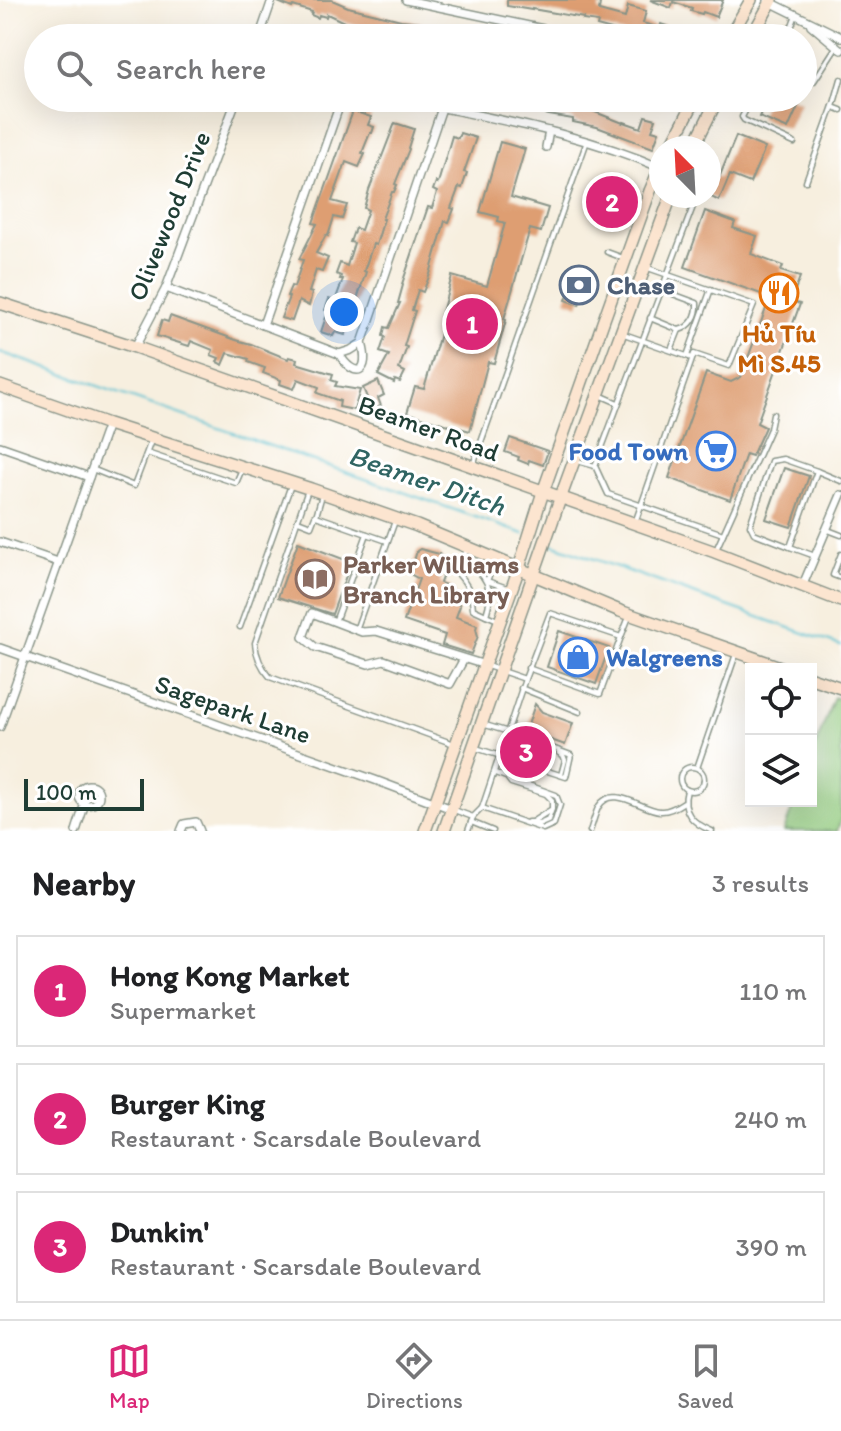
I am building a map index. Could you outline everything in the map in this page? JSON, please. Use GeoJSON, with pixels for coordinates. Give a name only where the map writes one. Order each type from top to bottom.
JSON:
{"type":"FeatureCollection","features":[{"type":"Feature","properties":{"kind":"main road"},"geometry":{"type":"LineString","coordinates":[[737,24],[751,0]]}},
{"type":"Feature","properties":{"kind":"main road"},"geometry":{"type":"LineString","coordinates":[[758,24],[770,1]]}},
{"type":"Feature","properties":{"kind":"main road"},"geometry":{"type":"LineString","coordinates":[[676,136],[689,112]]}},
{"type":"Feature","properties":{"kind":"main road"},"geometry":{"type":"LineString","coordinates":[[699,136],[711,112]]}},
{"type":"Feature","properties":{"kind":"main road"},"geometry":{"type":"LineString","coordinates":[[425,831],[649,198]]}},
{"type":"Feature","properties":{"kind":"main road"},"geometry":{"type":"LineString","coordinates":[[444,831],[667,208]]}},
{"type":"Feature","properties":{"kind":"main road"},"geometry":{"type":"LineString","coordinates":[[625,259],[646,267]]}},
{"type":"Feature","properties":{"kind":"main road","name":"Beamer Road"},"geometry":{"type":"LineString","coordinates":[[0,303],[135,347],[472,467],[559,503],[634,524],[715,552],[841,601]]}},
{"type":"Feature","properties":{"kind":"main road"},"geometry":{"type":"LineString","coordinates":[[0,386],[309,488],[496,558],[521,562],[630,615],[769,663]]}},
{"type":"Feature","properties":{"kind":"main road"},"geometry":{"type":"LineString","coordinates":[[817,680],[841,688]]}},
{"type":"Feature","properties":{"kind":"street"},"geometry":{"type":"LineString","coordinates":[[264,24],[272,0]]}},
{"type":"Feature","properties":{"kind":"street"},"geometry":{"type":"LineString","coordinates":[[406,0],[520,24]]}},
{"type":"Feature","properties":{"kind":"street"},"geometry":{"type":"LineString","coordinates":[[770,1],[816,24]]}},
{"type":"Feature","properties":{"kind":"street"},"geometry":{"type":"LineString","coordinates":[[800,16],[810,24]]}},
{"type":"Feature","properties":{"kind":"street"},"geometry":{"type":"LineString","coordinates":[[817,25],[839,36],[838,48]]}},
{"type":"Feature","properties":{"kind":"street"},"geometry":{"type":"LineString","coordinates":[[817,30],[838,48]]}},
{"type":"Feature","properties":{"kind":"street","name":"Olivewood Drive"},"geometry":{"type":"LineString","coordinates":[[135,347],[166,288],[232,112]]}},
{"type":"Feature","properties":{"kind":"street"},"geometry":{"type":"LineString","coordinates":[[263,325],[337,112]]}},
{"type":"Feature","properties":{"kind":"street"},"geometry":{"type":"LineString","coordinates":[[166,288],[339,354],[347,367],[359,369],[366,359],[362,343],[441,112]]}},
{"type":"Feature","properties":{"kind":"street"},"geometry":{"type":"LineString","coordinates":[[461,112],[587,141],[649,164]]}},
{"type":"Feature","properties":{"kind":"street"},"geometry":{"type":"LineString","coordinates":[[546,147],[549,131]]}},
{"type":"Feature","properties":{"kind":"street"},"geometry":{"type":"LineString","coordinates":[[339,354],[362,343]]}},
{"type":"Feature","properties":{"kind":"street"},"geometry":{"type":"LineString","coordinates":[[0,727],[108,424]]}},
{"type":"Feature","properties":{"kind":"street"},"geometry":{"type":"LineString","coordinates":[[0,446],[91,473]]}},
{"type":"Feature","properties":{"kind":"street"},"geometry":{"type":"LineString","coordinates":[[802,587],[841,495]]}},
{"type":"Feature","properties":{"kind":"street"},"geometry":{"type":"LineString","coordinates":[[0,542],[58,562]]}},
{"type":"Feature","properties":{"kind":"street"},"geometry":{"type":"LineString","coordinates":[[464,659],[450,684],[384,660],[368,664],[315,647],[303,637],[312,613],[362,632],[376,631],[485,665]]}},
{"type":"Feature","properties":{"kind":"street","name":"Sagepark Lane"},"geometry":{"type":"LineString","coordinates":[[0,648],[452,809]]}},
{"type":"Feature","properties":{"kind":"street"},"geometry":{"type":"LineString","coordinates":[[76,831],[85,803]]}},
{"type":"Feature","properties":{"kind":"street"},"geometry":{"type":"LineString","coordinates":[[181,831],[184,824],[196,822],[200,831]]}},
{"type":"Feature","properties":{"kind":"lane"},"geometry":{"type":"LineString","coordinates":[[795,24],[800,16]]}},
{"type":"Feature","properties":{"kind":"lane"},"geometry":{"type":"LineString","coordinates":[[839,36],[841,26]]}},
{"type":"Feature","properties":{"kind":"lane"},"geometry":{"type":"LineString","coordinates":[[817,77],[838,48]]}},
{"type":"Feature","properties":{"kind":"lane"},"geometry":{"type":"LineString","coordinates":[[806,181],[841,79]]}},
{"type":"Feature","properties":{"kind":"lane"},"geometry":{"type":"LineString","coordinates":[[833,106],[841,110]]}},
{"type":"Feature","properties":{"kind":"lane"},"geometry":{"type":"LineString","coordinates":[[745,112],[744,120],[794,143]]}},
{"type":"Feature","properties":{"kind":"lane"},"geometry":{"type":"LineString","coordinates":[[472,467],[587,141]]}},
{"type":"Feature","properties":{"kind":"lane"},"geometry":{"type":"LineString","coordinates":[[692,208],[595,466],[608,494],[723,534]]}},
{"type":"Feature","properties":{"kind":"lane"},"geometry":{"type":"LineString","coordinates":[[607,252],[625,259]]}},
{"type":"Feature","properties":{"kind":"lane"},"geometry":{"type":"LineString","coordinates":[[622,333],[690,357],[694,354],[729,366],[754,305],[646,267]]}},
{"type":"Feature","properties":{"kind":"lane"},"geometry":{"type":"LineString","coordinates":[[634,524],[711,289]]}},
{"type":"Feature","properties":{"kind":"lane"},"geometry":{"type":"LineString","coordinates":[[661,290],[697,303],[698,307],[690,325],[679,330],[671,351]]}},
{"type":"Feature","properties":{"kind":"lane"},"geometry":{"type":"LineString","coordinates":[[650,318],[679,330]]}},
{"type":"Feature","properties":{"kind":"lane"},"geometry":{"type":"LineString","coordinates":[[599,395],[618,403]]}},
{"type":"Feature","properties":{"kind":"lane"},"geometry":{"type":"LineString","coordinates":[[715,552],[770,429],[773,414]]}},
{"type":"Feature","properties":{"kind":"lane"},"geometry":{"type":"LineString","coordinates":[[91,473],[134,486],[152,438]]}},
{"type":"Feature","properties":{"kind":"lane"},"geometry":{"type":"LineString","coordinates":[[147,453],[236,483],[243,467]]}},
{"type":"Feature","properties":{"kind":"lane"},"geometry":{"type":"LineString","coordinates":[[815,556],[754,533],[750,521],[771,461],[783,459],[841,481]]}},
{"type":"Feature","properties":{"kind":"lane"},"geometry":{"type":"LineString","coordinates":[[575,461],[595,466]]}},
{"type":"Feature","properties":{"kind":"lane"},"geometry":{"type":"LineString","coordinates":[[790,547],[817,471]]}},
{"type":"Feature","properties":{"kind":"lane"},"geometry":{"type":"LineString","coordinates":[[240,627],[292,483]]}},
{"type":"Feature","properties":{"kind":"lane"},"geometry":{"type":"LineString","coordinates":[[309,488],[255,643],[264,670],[270,677],[456,745]]}},
{"type":"Feature","properties":{"kind":"lane"},"geometry":{"type":"LineString","coordinates":[[298,521],[311,526],[323,493]]}},
{"type":"Feature","properties":{"kind":"lane"},"geometry":{"type":"LineString","coordinates":[[316,516],[387,541]]}},
{"type":"Feature","properties":{"kind":"lane"},"geometry":{"type":"LineString","coordinates":[[356,630],[395,519]]}},
{"type":"Feature","properties":{"kind":"lane"},"geometry":{"type":"LineString","coordinates":[[827,529],[841,535]]}},
{"type":"Feature","properties":{"kind":"lane"},"geometry":{"type":"LineString","coordinates":[[335,622],[367,534]]}},
{"type":"Feature","properties":{"kind":"lane"},"geometry":{"type":"LineString","coordinates":[[468,547],[458,574],[472,591],[475,601],[473,609],[501,621]]}},
{"type":"Feature","properties":{"kind":"lane"},"geometry":{"type":"LineString","coordinates":[[841,554],[833,575],[841,578]]}},
{"type":"Feature","properties":{"kind":"lane"},"geometry":{"type":"LineString","coordinates":[[486,584],[496,558]]}},
{"type":"Feature","properties":{"kind":"lane"},"geometry":{"type":"LineString","coordinates":[[463,560],[486,584],[489,604],[486,615]]}},
{"type":"Feature","properties":{"kind":"lane"},"geometry":{"type":"LineString","coordinates":[[486,584],[511,590]]}},
{"type":"Feature","properties":{"kind":"lane"},"geometry":{"type":"LineString","coordinates":[[468,831],[482,808],[510,732],[521,688],[550,613],[621,637]]}},
{"type":"Feature","properties":{"kind":"lane"},"geometry":{"type":"LineString","coordinates":[[528,668],[600,694],[630,615]]}},
{"type":"Feature","properties":{"kind":"lane"},"geometry":{"type":"LineString","coordinates":[[697,768],[737,652]]}},
{"type":"Feature","properties":{"kind":"lane"},"geometry":{"type":"LineString","coordinates":[[485,665],[525,679]]}},
{"type":"Feature","properties":{"kind":"lane"},"geometry":{"type":"LineString","coordinates":[[521,688],[580,712]]}},
{"type":"Feature","properties":{"kind":"lane"},"geometry":{"type":"LineString","coordinates":[[473,747],[566,777],[571,755],[482,724]]}},
{"type":"Feature","properties":{"kind":"lane"},"geometry":{"type":"LineString","coordinates":[[697,768],[702,773],[703,784],[698,789],[687,790],[681,783],[680,775],[685,769],[697,768]]}},
{"type":"Feature","properties":{"kind":"lane"},"geometry":{"type":"LineString","coordinates":[[482,808],[543,829],[554,824],[560,805],[556,795],[495,773]]}},
{"type":"Feature","properties":{"kind":"lane"},"geometry":{"type":"LineString","coordinates":[[506,777],[511,783],[546,794],[552,800],[552,809],[532,822],[521,822]]}},
{"type":"Feature","properties":{"kind":"lane"},"geometry":{"type":"LineString","coordinates":[[687,790],[684,802],[687,810],[695,822],[712,831]]}},
{"type":"Feature","properties":{"kind":"lane"},"geometry":{"type":"LineString","coordinates":[[590,831],[600,805],[614,797],[661,811],[684,802]]}},
{"type":"Feature","properties":{"kind":"lane"},"geometry":{"type":"LineString","coordinates":[[452,809],[493,831]]}},
{"type":"Feature","properties":{"kind":"green space"},"geometry":{"type":"Polygon","coordinates":[[[834,697],[841,700],[841,819],[837,831],[784,831],[793,807],[817,807],[817,742],[834,697]]]}},
{"type":"Feature","properties":{"kind":"building"},"geometry":{"type":"Polygon","coordinates":[[[332,0],[348,7],[424,24],[353,24],[327,14],[318,18],[311,15],[312,12],[278,2],[332,0]]]}},
{"type":"Feature","properties":{"kind":"building"},"geometry":{"type":"Polygon","coordinates":[[[507,0],[584,0],[600,3],[599,11],[625,18],[628,6],[646,11],[643,23],[646,24],[598,24],[584,18],[507,6],[507,0]]]}},
{"type":"Feature","properties":{"kind":"building"},"geometry":{"type":"Polygon","coordinates":[[[650,0],[723,0],[716,17],[691,11],[692,8],[673,2],[671,8],[650,0]]]}},
{"type":"Feature","properties":{"kind":"building"},"geometry":{"type":"Polygon","coordinates":[[[353,112],[371,117],[368,125],[374,127],[359,167],[346,162],[332,201],[347,205],[342,219],[334,217],[328,236],[316,253],[328,258],[322,272],[316,270],[309,292],[312,293],[309,306],[299,301],[292,321],[281,318],[303,260],[299,259],[317,224],[313,223],[353,112]]]}},
{"type":"Feature","properties":{"kind":"building"},"geometry":{"type":"Polygon","coordinates":[[[538,112],[595,112],[641,128],[645,116],[656,119],[652,130],[659,132],[658,136],[649,136],[649,146],[597,127],[573,122],[573,119],[538,112]]]}},
{"type":"Feature","properties":{"kind":"building"},"geometry":{"type":"Polygon","coordinates":[[[761,112],[796,112],[788,129],[759,117],[761,112]]]}},
{"type":"Feature","properties":{"kind":"building"},"geometry":{"type":"Polygon","coordinates":[[[395,123],[414,129],[409,149],[382,219],[376,245],[373,244],[345,335],[335,332],[333,336],[321,332],[328,311],[325,310],[329,299],[335,301],[343,279],[336,274],[340,263],[347,266],[354,243],[350,242],[355,228],[361,230],[368,210],[364,208],[369,190],[395,123]]]}},
{"type":"Feature","properties":{"kind":"building"},"geometry":{"type":"Polygon","coordinates":[[[460,133],[476,138],[464,172],[467,173],[451,208],[454,209],[449,222],[445,221],[423,292],[418,290],[404,346],[407,347],[399,369],[405,372],[400,382],[395,380],[394,383],[378,375],[389,355],[380,352],[385,327],[389,328],[400,303],[402,284],[428,207],[432,208],[437,192],[433,190],[452,136],[458,138],[460,133]]]}},
{"type":"Feature","properties":{"kind":"building"},"geometry":{"type":"Polygon","coordinates":[[[736,136],[765,148],[750,183],[730,175],[721,196],[721,173],[736,136]]]}},
{"type":"Feature","properties":{"kind":"building"},"geometry":{"type":"Polygon","coordinates":[[[500,142],[525,149],[511,197],[548,208],[541,232],[530,229],[494,363],[488,362],[470,431],[407,413],[415,387],[424,389],[445,317],[441,316],[452,276],[487,286],[505,223],[498,221],[499,217],[480,212],[500,142]]]}},
{"type":"Feature","properties":{"kind":"building"},"geometry":{"type":"Polygon","coordinates":[[[601,190],[631,204],[628,213],[597,201],[601,190]]]}},
{"type":"Feature","properties":{"kind":"building"},"geometry":{"type":"Polygon","coordinates":[[[705,211],[735,222],[733,228],[757,236],[751,254],[783,266],[781,271],[800,277],[791,301],[800,304],[757,423],[765,427],[752,456],[746,454],[730,500],[669,478],[706,373],[731,382],[741,377],[768,303],[764,295],[685,267],[705,211]]]}},
{"type":"Feature","properties":{"kind":"building","name":"Chase"},"geometry":{"type":"Polygon","coordinates":[[[579,265],[591,270],[579,305],[566,300],[579,265]]]}},
{"type":"Feature","properties":{"kind":"building"},"geometry":{"type":"Polygon","coordinates":[[[170,316],[333,374],[331,380],[337,382],[335,386],[360,390],[354,410],[339,407],[340,401],[317,393],[319,387],[298,379],[294,389],[280,384],[281,380],[263,373],[265,368],[248,362],[249,359],[228,353],[223,365],[217,362],[219,358],[211,355],[213,350],[191,341],[189,346],[157,336],[162,320],[168,322],[170,316]]]}},
{"type":"Feature","properties":{"kind":"building"},"geometry":{"type":"Polygon","coordinates":[[[378,381],[384,395],[378,398],[381,406],[372,410],[363,388],[378,381]]]}},
{"type":"Feature","properties":{"kind":"building"},"geometry":{"type":"Polygon","coordinates":[[[510,438],[548,451],[543,465],[529,460],[528,464],[505,452],[510,438]]]}},
{"type":"Feature","properties":{"kind":"building"},"geometry":{"type":"Polygon","coordinates":[[[784,468],[809,476],[791,527],[766,519],[784,468]]]}},
{"type":"Feature","properties":{"kind":"building","name":"Parker Williams Branch Library"},"geometry":{"type":"Polygon","coordinates":[[[298,542],[351,562],[332,614],[278,597],[298,542]]]}},
{"type":"Feature","properties":{"kind":"building"},"geometry":{"type":"Polygon","coordinates":[[[420,549],[439,554],[442,561],[447,563],[440,583],[451,587],[460,606],[456,617],[477,625],[478,636],[471,654],[442,645],[445,635],[404,621],[419,579],[410,574],[420,549]]]}},
{"type":"Feature","properties":{"kind":"building","name":"Walgreens"},"geometry":{"type":"Polygon","coordinates":[[[559,631],[609,648],[596,684],[547,667],[559,631]]]}},
{"type":"Feature","properties":{"kind":"building"},"geometry":{"type":"Polygon","coordinates":[[[535,704],[542,712],[573,723],[565,745],[526,731],[535,704]]]}},
{"type":"Feature","properties":{"kind":"waterway","name":"Beamer Ditch"},"geometry":{"type":"LineString","coordinates":[[0,352],[524,534]]}},
{"type":"Feature","properties":{"kind":"waterway","name":"Beamer Ditch"},"geometry":{"type":"LineString","coordinates":[[549,543],[841,646]]}},
{"type":"Feature","properties":{"kind":"place","name":"Burger King"},"geometry":{"type":"Point","coordinates":[612,202]}},
{"type":"Feature","properties":{"kind":"place","name":"Chase"},"geometry":{"type":"Point","coordinates":[579,285]}},
{"type":"Feature","properties":{"kind":"place","name":"Hủ Tíu Mì S.45"},"geometry":{"type":"Point","coordinates":[779,293]}},
{"type":"Feature","properties":{"kind":"place","name":"Hong Kong Market"},"geometry":{"type":"Point","coordinates":[472,324]}},
{"type":"Feature","properties":{"kind":"place","name":"Food Town"},"geometry":{"type":"Point","coordinates":[716,451]}},
{"type":"Feature","properties":{"kind":"place","name":"Parker Williams Branch Library"},"geometry":{"type":"Point","coordinates":[315,579]}},
{"type":"Feature","properties":{"kind":"place","name":"Walgreens"},"geometry":{"type":"Point","coordinates":[578,657]}},
{"type":"Feature","properties":{"kind":"place","name":"Dunkin'"},"geometry":{"type":"Point","coordinates":[526,752]}}]}
